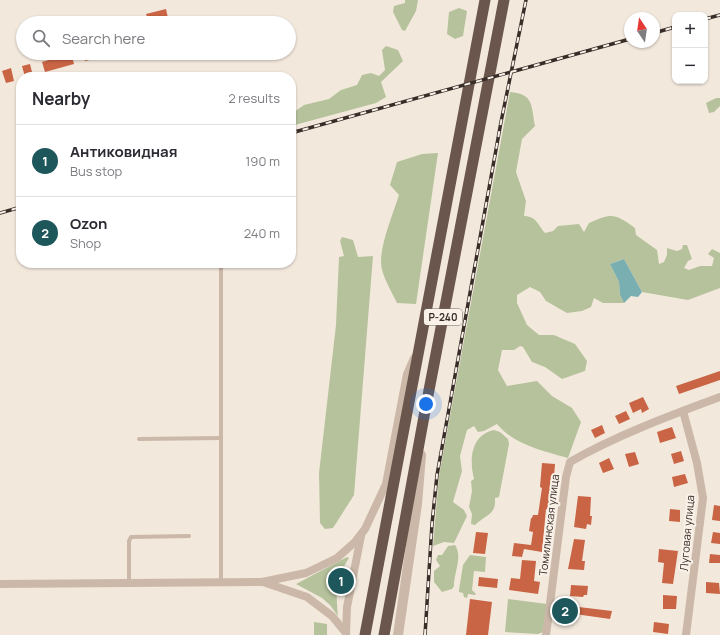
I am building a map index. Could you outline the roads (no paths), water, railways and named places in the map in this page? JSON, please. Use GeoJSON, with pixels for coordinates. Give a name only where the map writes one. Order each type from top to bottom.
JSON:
{"type":"FeatureCollection","features":[{"type":"Feature","properties":{"kind":"highway","name":"Р-240"},"geometry":{"type":"LineString","coordinates":[[365,635],[485,0]]}},
{"type":"Feature","properties":{"kind":"highway","name":"Р-240"},"geometry":{"type":"LineString","coordinates":[[384,635],[425,411],[504,0]]}},
{"type":"Feature","properties":{"kind":"street"},"geometry":{"type":"LineString","coordinates":[[346,634],[347,607],[359,541],[386,484],[407,374],[420,344]]}},
{"type":"Feature","properties":{"kind":"street","name":"Томилинская улица"},"geometry":{"type":"LineString","coordinates":[[546,635],[567,469],[570,462],[597,448],[683,411],[720,397]]}},
{"type":"Feature","properties":{"kind":"street"},"geometry":{"type":"LineString","coordinates":[[398,635],[418,504],[425,411]]}},
{"type":"Feature","properties":{"kind":"street","name":"Луговая улица"},"geometry":{"type":"LineString","coordinates":[[683,411],[697,463],[703,498],[686,635]]}},
{"type":"Feature","properties":{"kind":"street"},"geometry":{"type":"LineString","coordinates":[[0,584],[262,582],[306,573],[337,558],[365,529]]}},
{"type":"Feature","properties":{"kind":"street"},"geometry":{"type":"LineString","coordinates":[[262,582],[307,596],[332,616],[346,634]]}},
{"type":"Feature","properties":{"kind":"lane"},"geometry":{"type":"LineString","coordinates":[[221,268],[221,582]]}},
{"type":"Feature","properties":{"kind":"lane"},"geometry":{"type":"LineString","coordinates":[[139,439],[221,438]]}},
{"type":"Feature","properties":{"kind":"lane"},"geometry":{"type":"LineString","coordinates":[[129,583],[129,541],[131,537],[189,536]]}},
{"type":"Feature","properties":{"kind":"water"},"geometry":{"type":"Polygon","coordinates":[[[624,259],[642,292],[638,297],[631,296],[624,303],[620,295],[619,282],[610,264],[624,259]]]}},
{"type":"Feature","properties":{"kind":"railway"},"geometry":{"type":"LineString","coordinates":[[425,635],[432,524],[437,475],[501,122],[526,0]]}},
{"type":"Feature","properties":{"kind":"railway"},"geometry":{"type":"LineString","coordinates":[[708,18],[720,15]]}},
{"type":"Feature","properties":{"kind":"railway"},"geometry":{"type":"LineString","coordinates":[[660,31],[672,28]]}},
{"type":"Feature","properties":{"kind":"railway"},"geometry":{"type":"LineString","coordinates":[[296,132],[624,41]]}},
{"type":"Feature","properties":{"kind":"railway"},"geometry":{"type":"LineString","coordinates":[[0,213],[16,208]]}},
{"type":"Feature","properties":{"kind":"place","name":"Антиковидная"},"geometry":{"type":"Point","coordinates":[341,581]}},
{"type":"Feature","properties":{"kind":"place","name":"Ozon"},"geometry":{"type":"Point","coordinates":[565,611]}}]}
